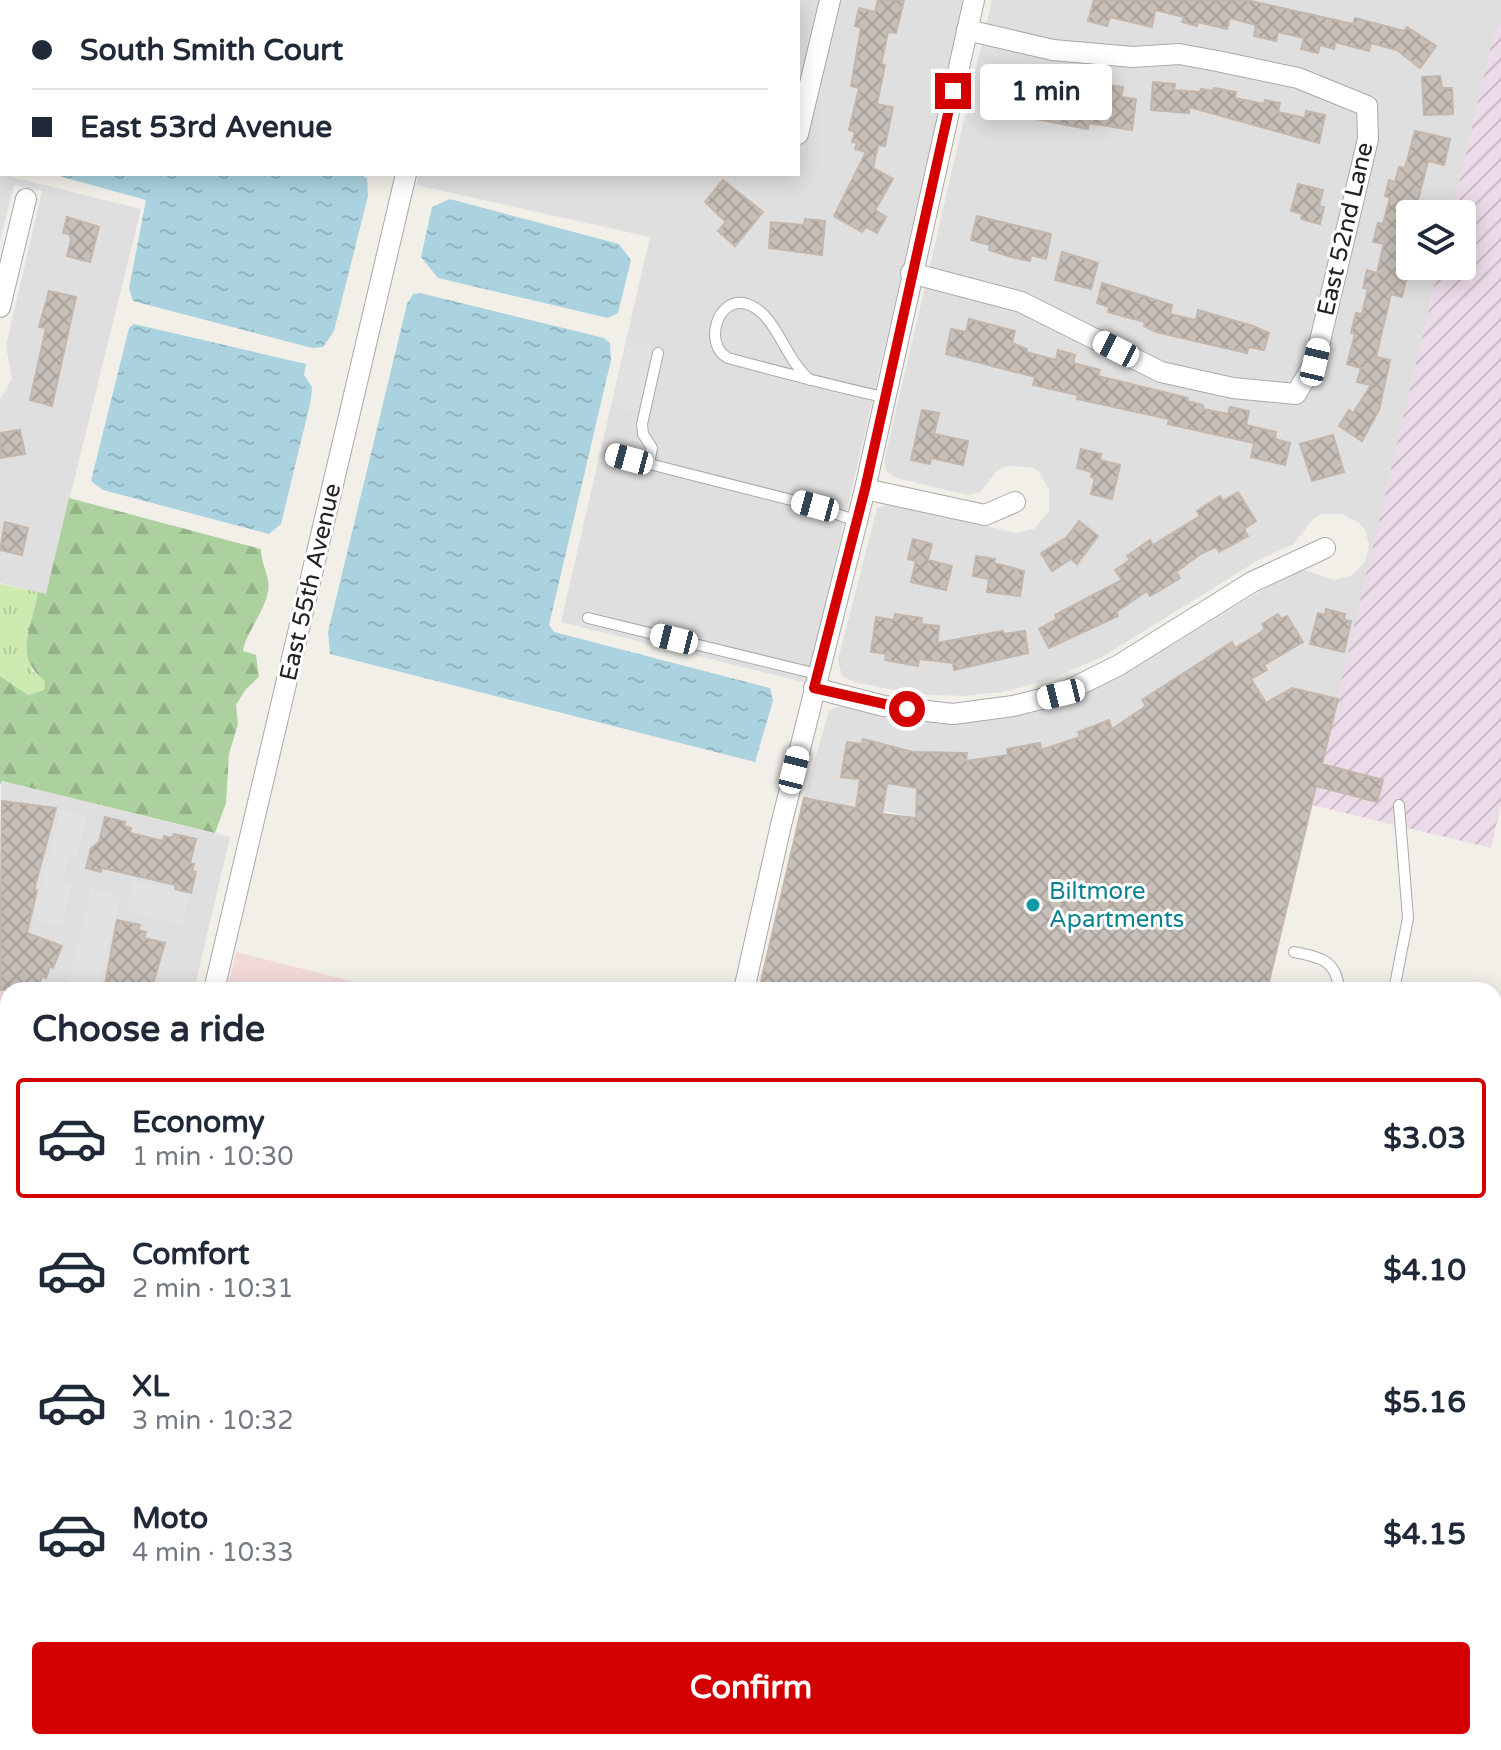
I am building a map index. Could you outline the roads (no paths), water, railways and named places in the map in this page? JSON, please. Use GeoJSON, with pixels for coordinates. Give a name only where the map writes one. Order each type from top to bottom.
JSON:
{"type":"FeatureCollection","features":[{"type":"Feature","properties":{"kind":"street"},"geometry":{"type":"LineString","coordinates":[[800,126],[830,0]]}},
{"type":"Feature","properties":{"kind":"street"},"geometry":{"type":"LineString","coordinates":[[746,982],[815,681],[865,489],[974,0]]}},
{"type":"Feature","properties":{"kind":"street","name":"East 52nd Lane"},"geometry":{"type":"LineString","coordinates":[[911,273],[1021,302],[1161,372],[1233,388],[1296,394],[1315,362],[1368,139],[1367,106],[1298,78],[1179,54],[1133,57],[1053,50],[967,30]]}},
{"type":"Feature","properties":{"kind":"street","name":"East 55th Avenue"},"geometry":{"type":"LineString","coordinates":[[216,982],[406,176]]}},
{"type":"Feature","properties":{"kind":"street"},"geometry":{"type":"LineString","coordinates":[[0,307],[3,278],[26,199]]}},
{"type":"Feature","properties":{"kind":"street"},"geometry":{"type":"LineString","coordinates":[[865,489],[985,515],[1015,502]]}},
{"type":"Feature","properties":{"kind":"street"},"geometry":{"type":"LineString","coordinates":[[815,681],[884,706],[953,714],[1013,706],[1061,694],[1119,665],[1252,582],[1325,548]]}},
{"type":"Feature","properties":{"kind":"lane"},"geometry":{"type":"LineString","coordinates":[[810,380],[794,366],[764,314],[738,303],[729,305],[722,313],[714,344],[719,354],[810,380],[884,397]]}},
{"type":"Feature","properties":{"kind":"lane"},"geometry":{"type":"LineString","coordinates":[[649,463],[652,448],[643,434],[642,424],[658,353]]}},
{"type":"Feature","properties":{"kind":"lane"},"geometry":{"type":"LineString","coordinates":[[610,454],[815,506],[856,521]]}},
{"type":"Feature","properties":{"kind":"lane"},"geometry":{"type":"LineString","coordinates":[[588,618],[815,681]]}},
{"type":"Feature","properties":{"kind":"lane"},"geometry":{"type":"LineString","coordinates":[[1396,982],[1408,918],[1399,805]]}},
{"type":"Feature","properties":{"kind":"lane"},"geometry":{"type":"LineString","coordinates":[[1294,952],[1325,958],[1338,973],[1339,982]]}},
{"type":"Feature","properties":{"kind":"water"},"geometry":{"type":"Polygon","coordinates":[[[59,176],[367,178],[368,196],[334,331],[323,347],[312,348],[133,301],[129,288],[146,200],[59,176]]]}},
{"type":"Feature","properties":{"kind":"water"},"geometry":{"type":"Polygon","coordinates":[[[450,199],[619,244],[631,260],[618,313],[608,318],[438,278],[421,257],[432,207],[450,199]]]}},
{"type":"Feature","properties":{"kind":"water"},"geometry":{"type":"Polygon","coordinates":[[[420,293],[604,338],[610,343],[611,360],[549,625],[554,632],[770,688],[773,701],[755,762],[330,654],[328,632],[407,304],[413,294],[420,293]]]}},
{"type":"Feature","properties":{"kind":"water"},"geometry":{"type":"Polygon","coordinates":[[[134,324],[306,364],[304,375],[312,387],[311,400],[281,524],[269,534],[103,490],[91,481],[129,328],[134,324]]]}},
{"type":"Feature","properties":{"kind":"place","name":"Biltmore Apartments"},"geometry":{"type":"Point","coordinates":[1033,905]}}]}
